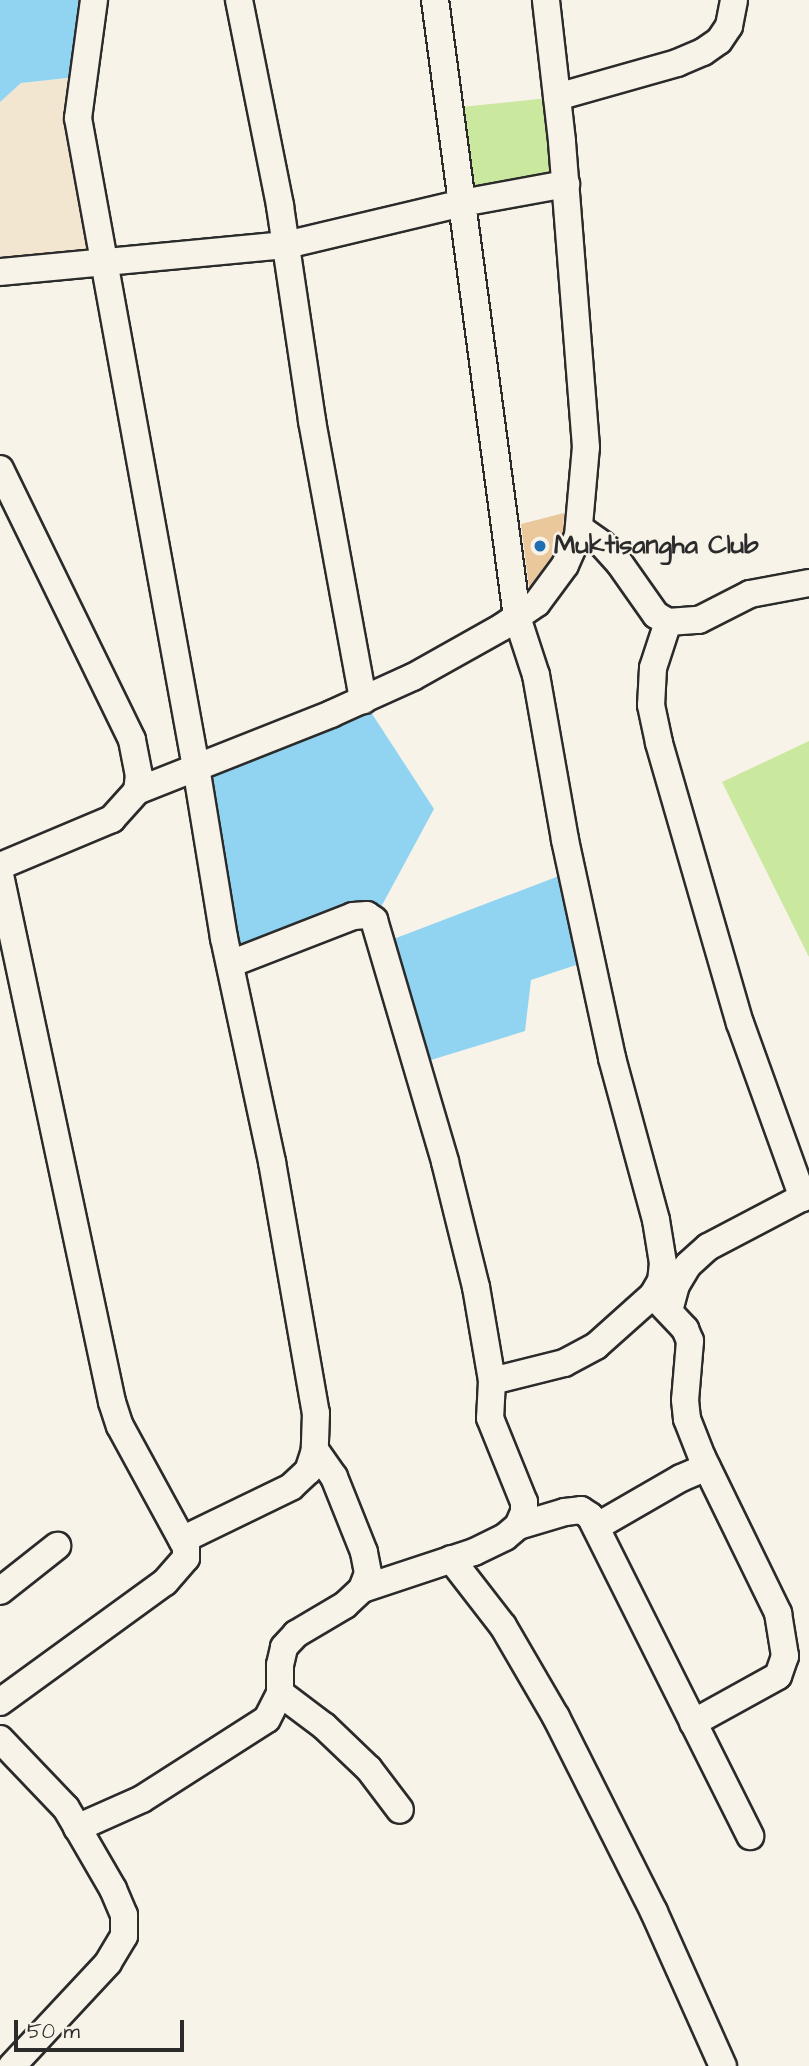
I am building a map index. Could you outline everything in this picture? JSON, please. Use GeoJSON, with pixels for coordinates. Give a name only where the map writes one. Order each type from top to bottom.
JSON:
{"type":"FeatureCollection","features":[{"type":"Feature","properties":{"kind":"street"},"geometry":{"type":"LineString","coordinates":[[94,0],[78,118],[230,964],[272,1162],[316,1413],[315,1450],[308,1471],[291,1487],[182,1540]]}},
{"type":"Feature","properties":{"kind":"street"},"geometry":{"type":"LineString","coordinates":[[239,0],[286,245],[312,421],[363,699]]}},
{"type":"Feature","properties":{"kind":"street"},"geometry":{"type":"LineString","coordinates":[[435,0],[517,617],[536,675],[565,840],[612,1058],[656,1220],[663,1263],[661,1303],[690,1340],[685,1400],[687,1419],[707,1467],[778,1613],[785,1656],[778,1676],[693,1723]]}},
{"type":"Feature","properties":{"kind":"street"},"geometry":{"type":"LineString","coordinates":[[0,866],[113,819],[137,791],[413,677],[537,603],[565,565],[579,528],[586,447],[566,184],[546,0]]}},
{"type":"Feature","properties":{"kind":"street"},"geometry":{"type":"LineString","coordinates":[[557,97],[677,63],[703,52],[719,41],[729,26],[734,0]]}},
{"type":"Feature","properties":{"kind":"street"},"geometry":{"type":"LineString","coordinates":[[0,272],[286,245],[462,203],[566,184]]}},
{"type":"Feature","properties":{"kind":"street"},"geometry":{"type":"LineString","coordinates":[[0,469],[132,740],[138,761],[137,791]]}},
{"type":"Feature","properties":{"kind":"street"},"geometry":{"type":"LineString","coordinates":[[579,528],[603,545],[656,615],[668,622],[699,620],[750,594],[809,583]]}},
{"type":"Feature","properties":{"kind":"street"},"geometry":{"type":"LineString","coordinates":[[492,1381],[564,1363],[582,1355],[661,1303],[688,1265],[708,1247],[806,1196],[740,1023],[659,743],[651,705],[653,668],[668,622]]}},
{"type":"Feature","properties":{"kind":"street"},"geometry":{"type":"LineString","coordinates":[[0,875],[112,1402],[120,1426],[182,1540],[186,1558],[165,1582],[0,1702]]}},
{"type":"Feature","properties":{"kind":"street"},"geometry":{"type":"LineString","coordinates":[[230,964],[353,916],[367,915],[374,920],[445,1162],[476,1287],[492,1381],[491,1418],[524,1502],[524,1512],[518,1526]]}},
{"type":"Feature","properties":{"kind":"street"},"geometry":{"type":"LineString","coordinates":[[315,1450],[334,1477],[364,1552],[368,1573],[362,1589]]}},
{"type":"Feature","properties":{"kind":"street"},"geometry":{"type":"LineString","coordinates":[[596,1527],[681,1478],[707,1467]]}},
{"type":"Feature","properties":{"kind":"street"},"geometry":{"type":"LineString","coordinates":[[77,1828],[142,1799],[267,1719],[280,1693],[280,1665],[284,1647],[296,1634],[345,1605],[362,1589],[452,1559],[505,1537],[518,1526],[581,1510],[590,1516],[596,1527],[750,1836]]}},
{"type":"Feature","properties":{"kind":"street"},"geometry":{"type":"LineString","coordinates":[[0,1591],[57,1546]]}},
{"type":"Feature","properties":{"kind":"street"},"geometry":{"type":"LineString","coordinates":[[452,1559],[503,1626],[556,1717],[654,1912],[723,2066]]}},
{"type":"Feature","properties":{"kind":"street"},"geometry":{"type":"LineString","coordinates":[[280,1693],[324,1726],[369,1769],[400,1810]]}},
{"type":"Feature","properties":{"kind":"street"},"geometry":{"type":"LineString","coordinates":[[0,1739],[66,1808],[113,1889],[124,1915],[124,1936],[108,1963],[12,2066]]}},
{"type":"Feature","properties":{"kind":"shaded area"},"geometry":{"type":"Polygon","coordinates":[[[85,76],[103,261],[0,272],[0,102],[21,83],[85,76]]]}},
{"type":"Feature","properties":{"kind":"green space"},"geometry":{"type":"Polygon","coordinates":[[[557,97],[566,184],[459,195],[450,108],[557,97]]]}},
{"type":"Feature","properties":{"kind":"green space"},"geometry":{"type":"Polygon","coordinates":[[[809,741],[809,957],[722,782],[809,741]]]}},
{"type":"Feature","properties":{"kind":"water"},"geometry":{"type":"Polygon","coordinates":[[[0,0],[94,0],[85,76],[21,83],[0,102],[0,0]]]}},
{"type":"Feature","properties":{"kind":"water"},"geometry":{"type":"Polygon","coordinates":[[[363,700],[434,809],[374,920],[230,964],[196,767],[363,700]]]}},
{"type":"Feature","properties":{"kind":"water"},"geometry":{"type":"Polygon","coordinates":[[[572,871],[591,960],[531,980],[525,1031],[418,1064],[383,943],[572,871]]]}},
{"type":"Feature","properties":{"kind":"building"},"geometry":{"type":"Polygon","coordinates":[[[564,513],[563,532],[551,557],[529,587],[521,524],[564,513]]]}},
{"type":"Feature","properties":{"kind":"place","name":"Muktisangha Club"},"geometry":{"type":"Point","coordinates":[540,546]}}]}
